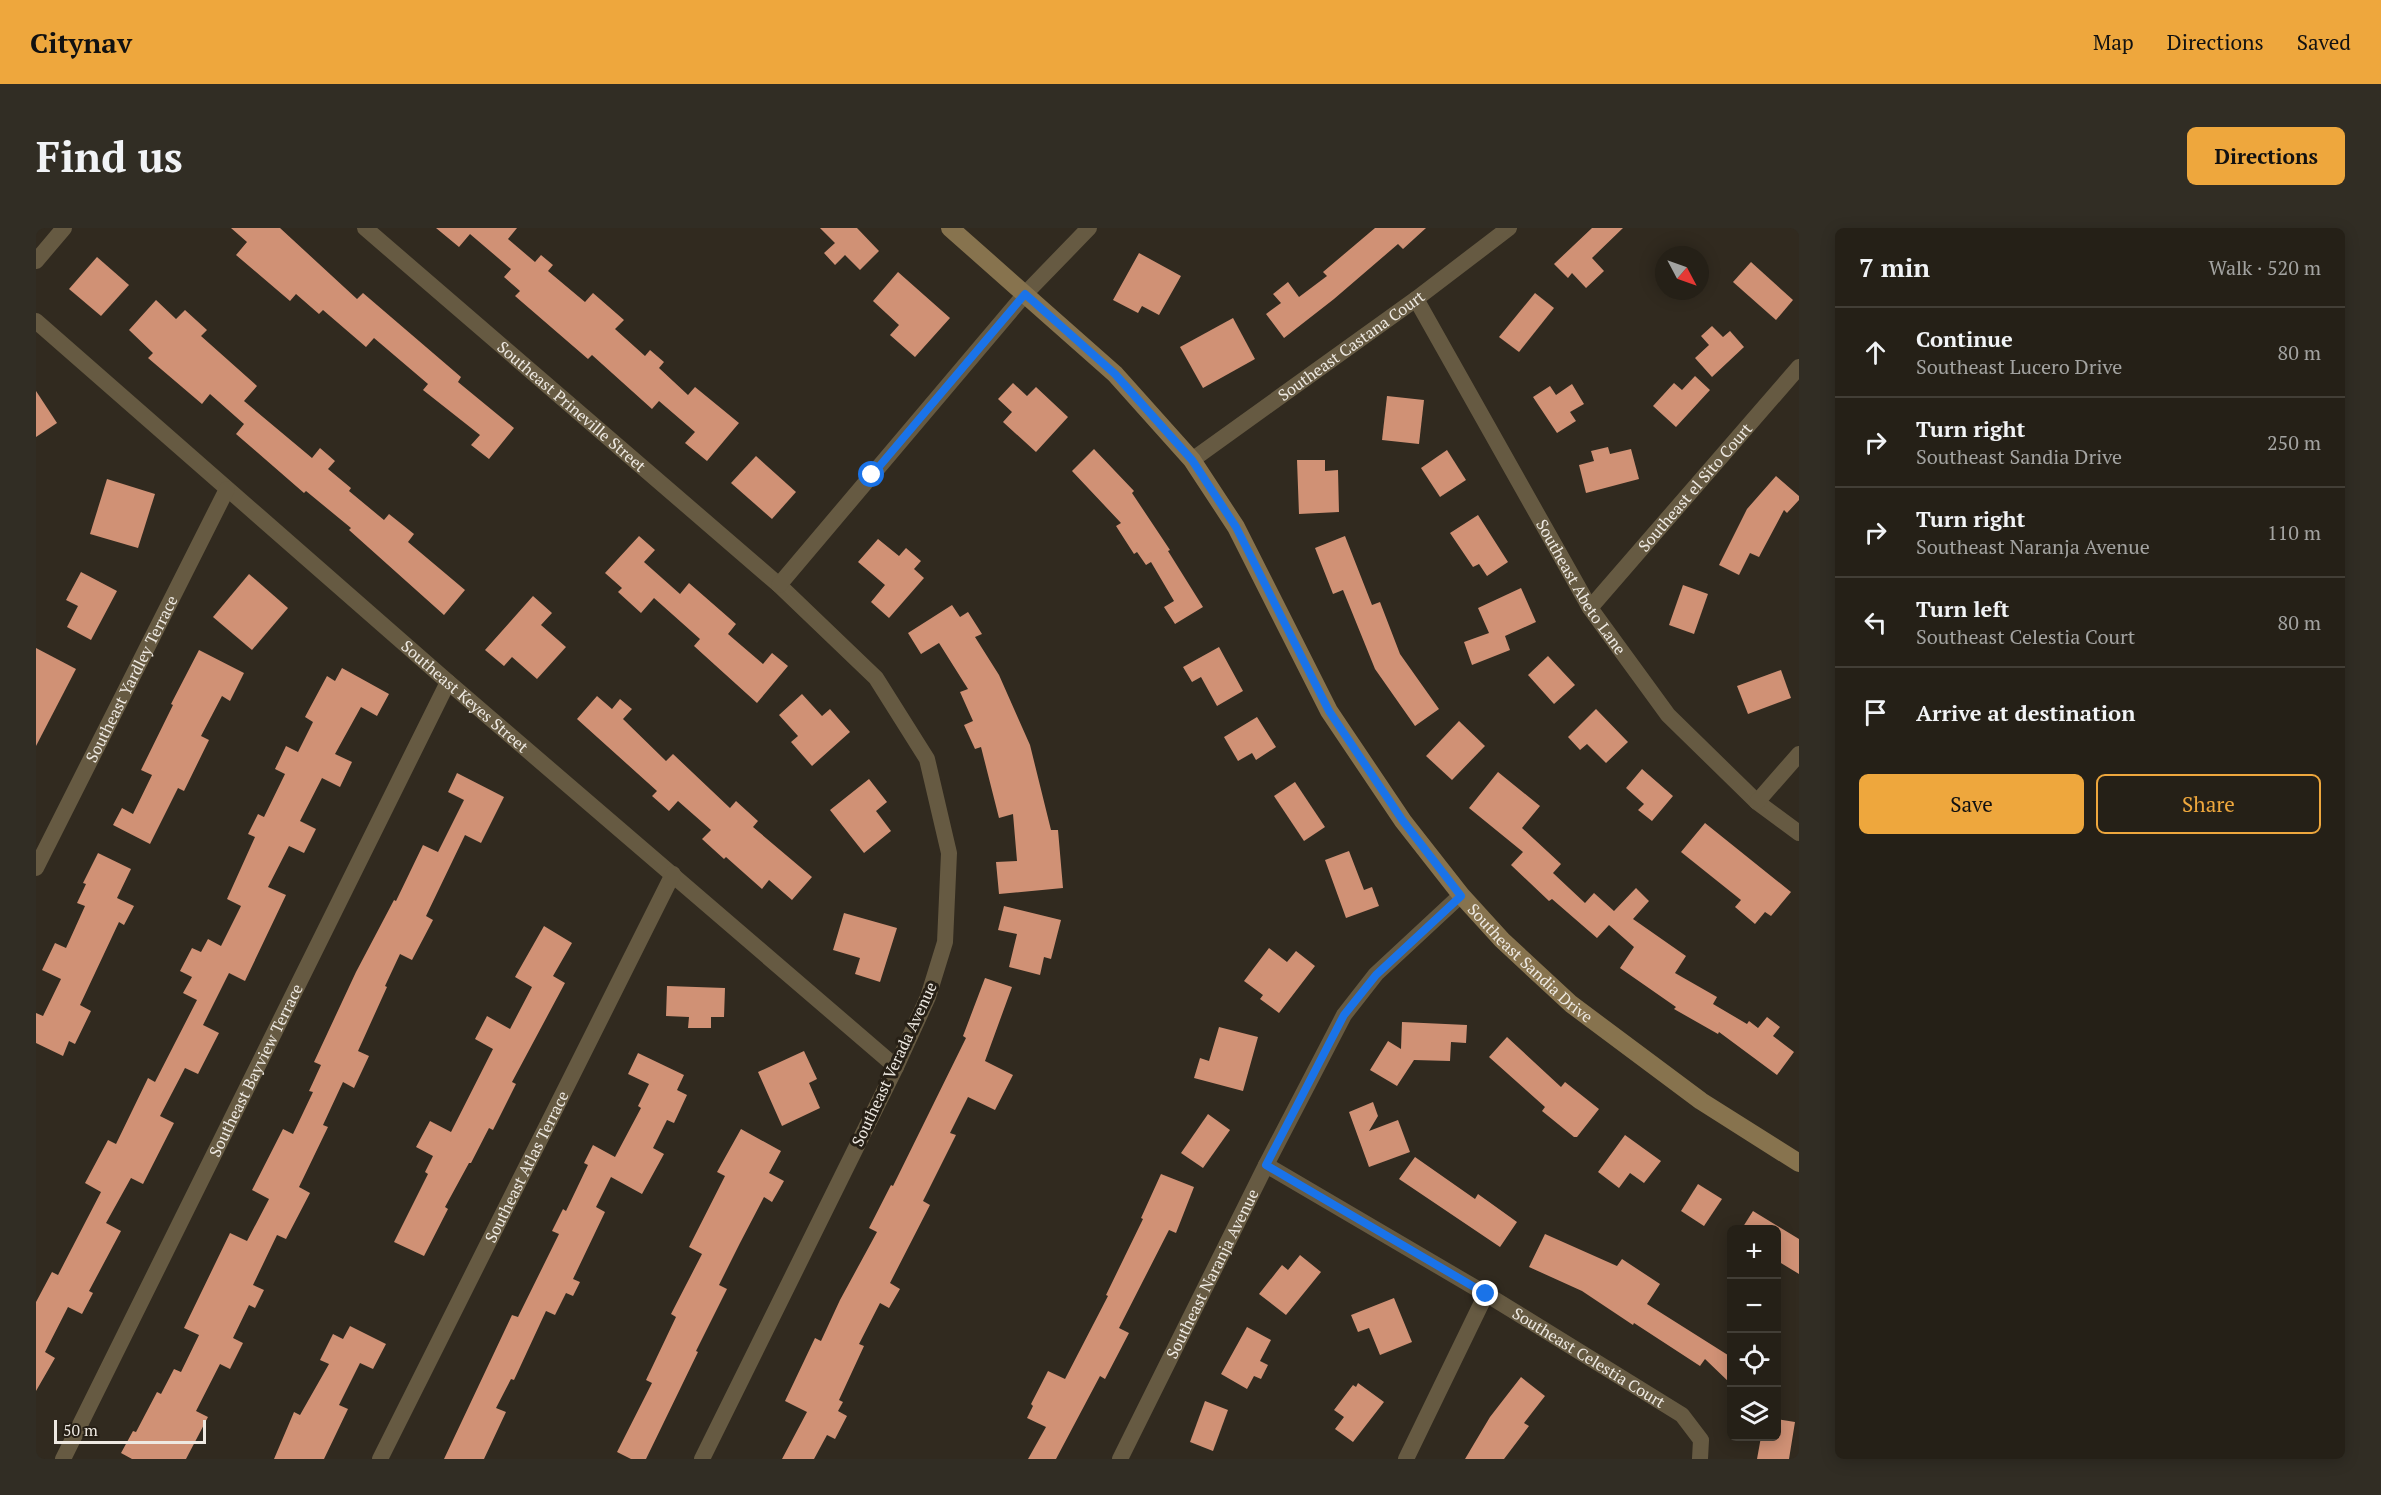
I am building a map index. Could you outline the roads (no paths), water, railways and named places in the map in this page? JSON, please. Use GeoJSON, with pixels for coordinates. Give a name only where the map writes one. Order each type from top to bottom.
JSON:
{"type":"FeatureCollection","features":[{"type":"Feature","properties":{"kind":"street"},"geometry":{"type":"LineString","coordinates":[[36,261],[64,228]]}},
{"type":"Feature","properties":{"kind":"street","name":"Southeast Prineville Street"},"geometry":{"type":"LineString","coordinates":[[365,228],[779,585]]}},
{"type":"Feature","properties":{"kind":"street","name":"Southeast Sandia Drive"},"geometry":{"type":"LineString","coordinates":[[950,228],[1115,374],[1192,460],[1236,527],[1329,711],[1403,821],[1461,896],[1502,940],[1571,1004],[1701,1101],[1799,1162]]}},
{"type":"Feature","properties":{"kind":"street"},"geometry":{"type":"LineString","coordinates":[[779,585],[1025,294],[1089,228]]}},
{"type":"Feature","properties":{"kind":"street","name":"Southeast Castana Court"},"geometry":{"type":"LineString","coordinates":[[1192,460],[1416,299],[1509,228]]}},
{"type":"Feature","properties":{"kind":"street","name":"Southeast Abeto Lane"},"geometry":{"type":"LineString","coordinates":[[1416,299],[1590,608],[1668,715],[1757,802],[1799,832]]}},
{"type":"Feature","properties":{"kind":"street","name":"Southeast Keyes Street"},"geometry":{"type":"LineString","coordinates":[[36,321],[448,682],[896,1067]]}},
{"type":"Feature","properties":{"kind":"street","name":"Southeast el Sito Court"},"geometry":{"type":"LineString","coordinates":[[1590,608],[1799,367]]}},
{"type":"Feature","properties":{"kind":"street","name":"Southeast Yardley Terrace"},"geometry":{"type":"LineString","coordinates":[[36,868],[227,489]]}},
{"type":"Feature","properties":{"kind":"street","name":"Southeast Verada Avenue"},"geometry":{"type":"LineString","coordinates":[[702,1459],[896,1067],[928,997],[945,942],[949,854],[927,759],[876,678],[779,585]]}},
{"type":"Feature","properties":{"kind":"street","name":"Southeast Bayview Terrace"},"geometry":{"type":"LineString","coordinates":[[63,1459],[448,682]]}},
{"type":"Feature","properties":{"kind":"street"},"geometry":{"type":"LineString","coordinates":[[1757,802],[1799,754]]}},
{"type":"Feature","properties":{"kind":"street","name":"Southeast Atlas Terrace"},"geometry":{"type":"LineString","coordinates":[[380,1459],[673,874]]}},
{"type":"Feature","properties":{"kind":"street","name":"Southeast Naranja Avenue"},"geometry":{"type":"LineString","coordinates":[[1120,1459],[1266,1165],[1344,1015],[1376,975],[1461,896]]}},
{"type":"Feature","properties":{"kind":"street","name":"Southeast Celestia Court"},"geometry":{"type":"LineString","coordinates":[[1266,1165],[1486,1294],[1682,1415],[1701,1440],[1700,1459]]}},
{"type":"Feature","properties":{"kind":"street"},"geometry":{"type":"LineString","coordinates":[[1406,1459],[1486,1294]]}}]}
